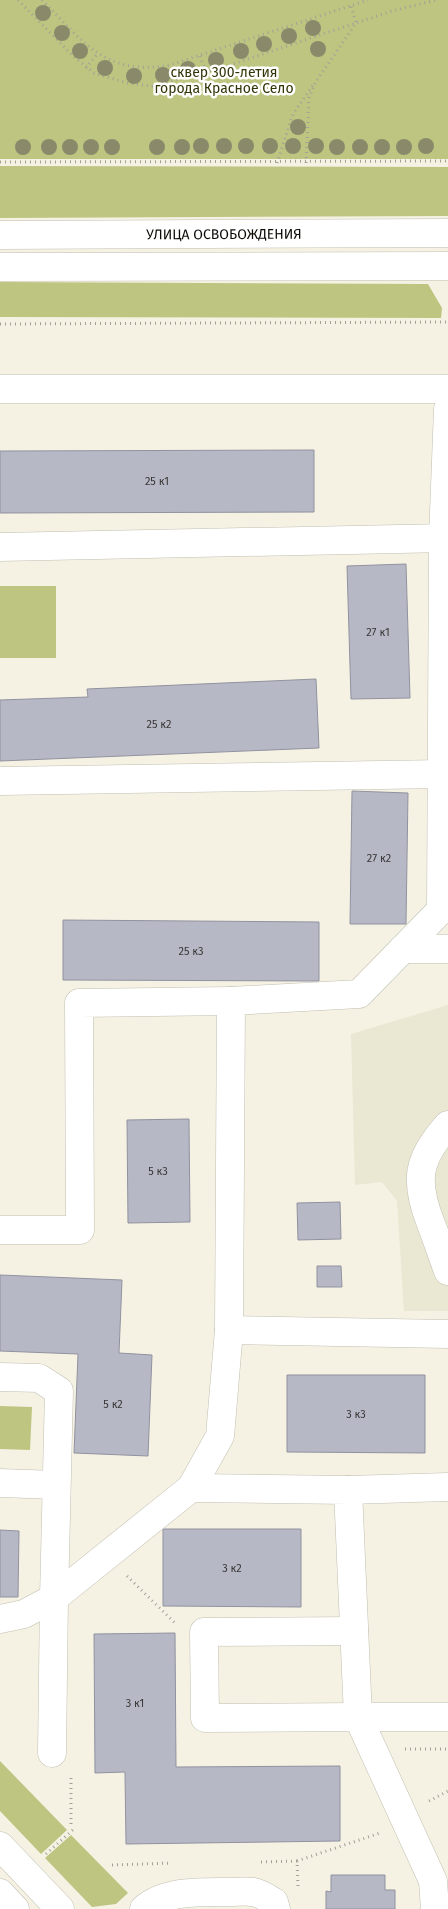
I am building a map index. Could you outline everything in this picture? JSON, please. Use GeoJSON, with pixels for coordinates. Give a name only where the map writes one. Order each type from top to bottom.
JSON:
{"type":"FeatureCollection","features":[{"type":"Feature","properties":{"kind":"street","name":"УЛИЦА ОСВОБОЖДЕНИЯ"},"geometry":{"type":"LineString","coordinates":[[0,235],[448,233]]}},
{"type":"Feature","properties":{"kind":"street"},"geometry":{"type":"LineString","coordinates":[[0,267],[448,266]]}},
{"type":"Feature","properties":{"kind":"street"},"geometry":{"type":"LineString","coordinates":[[0,389],[448,389]]}},
{"type":"Feature","properties":{"kind":"street"},"geometry":{"type":"LineString","coordinates":[[0,1230],[80,1230],[79,1003],[231,1001],[359,994],[441,910],[448,409]]}},
{"type":"Feature","properties":{"kind":"street"},"geometry":{"type":"LineString","coordinates":[[0,547],[446,538]]}},
{"type":"Feature","properties":{"kind":"street"},"geometry":{"type":"LineString","coordinates":[[0,781],[443,774]]}},
{"type":"Feature","properties":{"kind":"street"},"geometry":{"type":"LineString","coordinates":[[403,949],[448,949]]}},
{"type":"Feature","properties":{"kind":"street"},"geometry":{"type":"LineString","coordinates":[[0,1619],[24,1614],[54,1598],[192,1488],[220,1436],[229,1330],[231,1001]]}},
{"type":"Feature","properties":{"kind":"street"},"geometry":{"type":"LineString","coordinates":[[448,1124],[435,1139],[426,1154],[421,1172],[420,1189],[423,1207],[448,1271]]}},
{"type":"Feature","properties":{"kind":"street"},"geometry":{"type":"LineString","coordinates":[[229,1330],[448,1334]]}},
{"type":"Feature","properties":{"kind":"street"},"geometry":{"type":"LineString","coordinates":[[0,1377],[39,1378],[59,1391],[52,1753]]}},
{"type":"Feature","properties":{"kind":"street"},"geometry":{"type":"LineString","coordinates":[[0,1483],[56,1485]]}},
{"type":"Feature","properties":{"kind":"street"},"geometry":{"type":"LineString","coordinates":[[192,1488],[348,1490],[448,1487]]}},
{"type":"Feature","properties":{"kind":"street"},"geometry":{"type":"LineString","coordinates":[[348,1490],[358,1717],[433,1881],[435,1909]]}},
{"type":"Feature","properties":{"kind":"street"},"geometry":{"type":"LineString","coordinates":[[354,1631],[204,1632],[205,1718],[448,1717]]}},
{"type":"Feature","properties":{"kind":"street"},"geometry":{"type":"LineString","coordinates":[[0,1846],[51,1906]]}},
{"type":"Feature","properties":{"kind":"street"},"geometry":{"type":"LineString","coordinates":[[144,1909],[149,1904],[190,1892],[252,1892],[274,1902],[276,1909]]}},
{"type":"Feature","properties":{"kind":"street"},"geometry":{"type":"LineString","coordinates":[[0,1893],[15,1909]]}},
{"type":"Feature","properties":{"kind":"path"},"geometry":{"type":"LineString","coordinates":[[18,0],[86,68],[115,81],[152,86],[206,72],[392,11],[436,0]]}},
{"type":"Feature","properties":{"kind":"path"},"geometry":{"type":"LineString","coordinates":[[42,0],[98,54],[122,64],[152,68],[200,56],[368,0]]}},
{"type":"Feature","properties":{"kind":"path"},"geometry":{"type":"LineString","coordinates":[[351,6],[356,23]]}},
{"type":"Feature","properties":{"kind":"path"},"geometry":{"type":"LineString","coordinates":[[277,163],[292,114],[356,23]]}},
{"type":"Feature","properties":{"kind":"path"},"geometry":{"type":"LineString","coordinates":[[86,68],[98,54]]}},
{"type":"Feature","properties":{"kind":"path"},"geometry":{"type":"LineString","coordinates":[[200,56],[206,72]]}},
{"type":"Feature","properties":{"kind":"path"},"geometry":{"type":"LineString","coordinates":[[306,163],[309,98],[315,83]]}},
{"type":"Feature","properties":{"kind":"path"},"geometry":{"type":"LineString","coordinates":[[0,162],[306,163],[448,161]]}},
{"type":"Feature","properties":{"kind":"path"},"geometry":{"type":"LineString","coordinates":[[0,324],[448,322]]}},
{"type":"Feature","properties":{"kind":"path"},"geometry":{"type":"LineString","coordinates":[[400,1749],[448,1749]]}},
{"type":"Feature","properties":{"kind":"path"},"geometry":{"type":"LineString","coordinates":[[43,1857],[75,1828]]}},
{"type":"Feature","properties":{"kind":"path"},"geometry":{"type":"LineString","coordinates":[[297,1861],[387,1831]]}},
{"type":"Feature","properties":{"kind":"shaded area"},"geometry":{"type":"Polygon","coordinates":[[[448,1005],[448,1311],[404,1311],[397,1201],[382,1182],[355,1185],[351,1034],[448,1005]]]}},
{"type":"Feature","properties":{"kind":"green space","name":"сквер 300-летия города Красное Село"},"geometry":{"type":"Polygon","coordinates":[[[0,0],[448,0],[448,159],[0,159],[0,0]]]}},
{"type":"Feature","properties":{"kind":"green space"},"geometry":{"type":"Polygon","coordinates":[[[0,166],[448,167],[448,216],[0,218],[0,166]]]}},
{"type":"Feature","properties":{"kind":"green space"},"geometry":{"type":"Polygon","coordinates":[[[0,282],[428,284],[442,308],[441,318],[0,317],[0,282]]]}},
{"type":"Feature","properties":{"kind":"green space"},"geometry":{"type":"Polygon","coordinates":[[[0,586],[56,586],[56,658],[0,658],[0,586]]]}},
{"type":"Feature","properties":{"kind":"green space"},"geometry":{"type":"Polygon","coordinates":[[[0,1406],[32,1407],[30,1450],[0,1449],[0,1406]]]}},
{"type":"Feature","properties":{"kind":"green space"},"geometry":{"type":"Polygon","coordinates":[[[0,1761],[67,1830],[41,1854],[0,1811],[0,1761]]]}},
{"type":"Feature","properties":{"kind":"green space"},"geometry":{"type":"Polygon","coordinates":[[[71,1835],[128,1893],[116,1904],[92,1907],[45,1858],[71,1835]]]}},
{"type":"Feature","properties":{"kind":"building"},"geometry":{"type":"Polygon","coordinates":[[[314,450],[314,512],[0,513],[0,451],[314,450]]]}},
{"type":"Feature","properties":{"kind":"building"},"geometry":{"type":"Polygon","coordinates":[[[406,564],[410,698],[351,699],[347,566],[406,564]]]}},
{"type":"Feature","properties":{"kind":"building"},"geometry":{"type":"Polygon","coordinates":[[[316,679],[319,748],[0,761],[0,700],[88,697],[87,689],[316,679]]]}},
{"type":"Feature","properties":{"kind":"building"},"geometry":{"type":"Polygon","coordinates":[[[352,791],[408,793],[406,924],[350,924],[352,791]]]}},
{"type":"Feature","properties":{"kind":"building"},"geometry":{"type":"Polygon","coordinates":[[[63,920],[319,922],[319,981],[63,980],[63,920]]]}},
{"type":"Feature","properties":{"kind":"building"},"geometry":{"type":"Polygon","coordinates":[[[189,1119],[190,1222],[128,1223],[127,1120],[189,1119]]]}},
{"type":"Feature","properties":{"kind":"building"},"geometry":{"type":"Polygon","coordinates":[[[340,1202],[341,1239],[298,1240],[297,1203],[340,1202]]]}},
{"type":"Feature","properties":{"kind":"building"},"geometry":{"type":"Polygon","coordinates":[[[317,1266],[341,1266],[342,1287],[317,1287],[317,1266]]]}},
{"type":"Feature","properties":{"kind":"building"},"geometry":{"type":"Polygon","coordinates":[[[0,1275],[122,1280],[119,1353],[152,1355],[148,1456],[74,1453],[78,1354],[0,1351],[0,1275]]]}},
{"type":"Feature","properties":{"kind":"building"},"geometry":{"type":"Polygon","coordinates":[[[287,1375],[425,1375],[425,1453],[287,1452],[287,1375]]]}},
{"type":"Feature","properties":{"kind":"building"},"geometry":{"type":"Polygon","coordinates":[[[163,1529],[301,1529],[301,1607],[163,1606],[163,1529]]]}},
{"type":"Feature","properties":{"kind":"building"},"geometry":{"type":"Polygon","coordinates":[[[0,1530],[19,1531],[18,1597],[0,1597],[0,1530]]]}},
{"type":"Feature","properties":{"kind":"building"},"geometry":{"type":"Polygon","coordinates":[[[175,1633],[176,1767],[340,1766],[340,1841],[126,1844],[125,1772],[95,1773],[94,1634],[175,1633]]]}},
{"type":"Feature","properties":{"kind":"building"},"geometry":{"type":"Polygon","coordinates":[[[331,1875],[385,1875],[385,1890],[395,1890],[395,1909],[326,1909],[326,1891],[331,1892],[331,1875]]]}}]}
